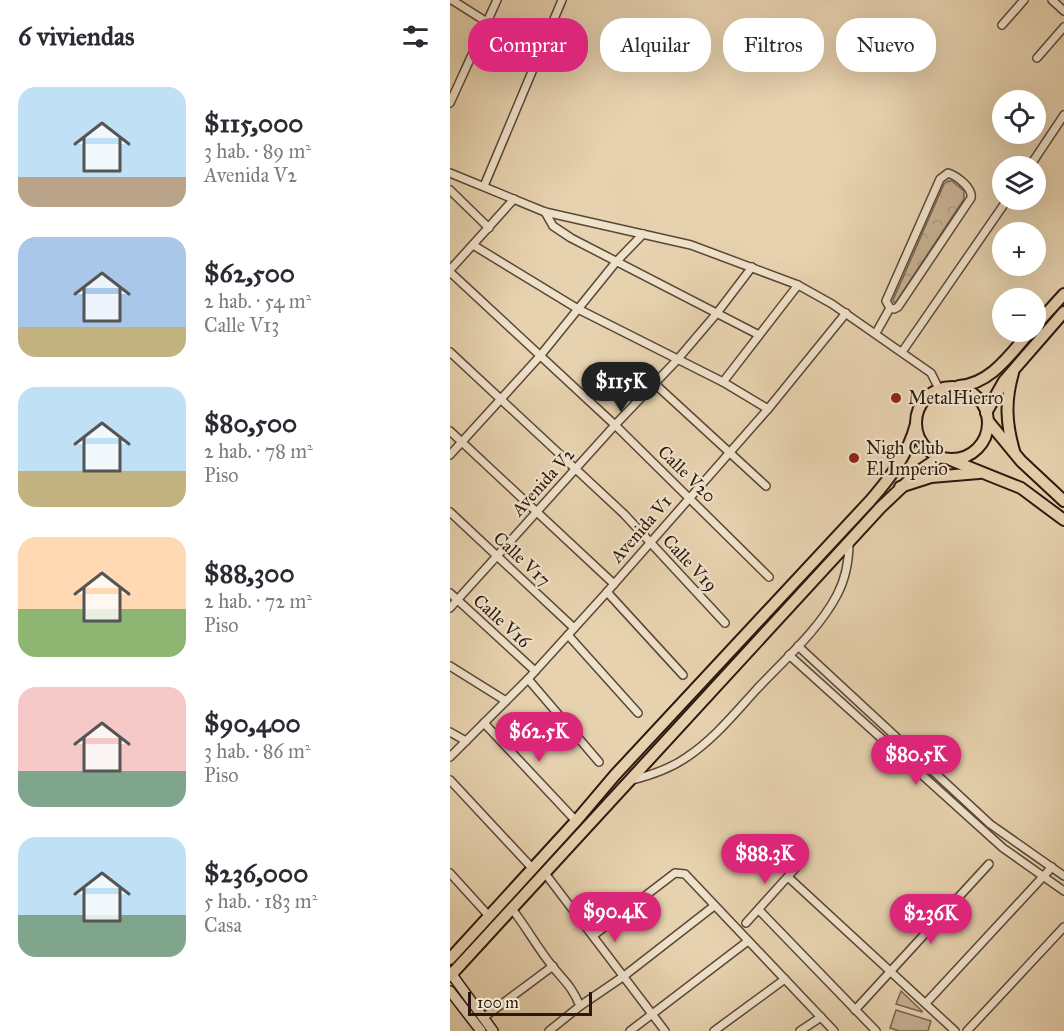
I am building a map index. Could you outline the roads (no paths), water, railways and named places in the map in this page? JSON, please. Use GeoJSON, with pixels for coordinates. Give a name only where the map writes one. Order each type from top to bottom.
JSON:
{"type":"FeatureCollection","features":[{"type":"Feature","properties":{"kind":"main road"},"geometry":{"type":"LineString","coordinates":[[1046,314],[1064,294]]}},
{"type":"Feature","properties":{"kind":"main road"},"geometry":{"type":"LineString","coordinates":[[493,1031],[450,974],[900,487],[943,457],[957,458],[975,449],[982,441],[987,417],[996,393],[1015,367],[1064,312]]}},
{"type":"Feature","properties":{"kind":"main road"},"geometry":{"type":"LineString","coordinates":[[450,959],[615,775],[880,489],[906,452],[920,406],[931,393],[939,389],[968,386],[989,375],[1020,342]]}},
{"type":"Feature","properties":{"kind":"main road"},"geometry":{"type":"LineString","coordinates":[[1015,367],[1008,392],[1006,414],[1015,454]]}},
{"type":"Feature","properties":{"kind":"main road"},"geometry":{"type":"LineString","coordinates":[[956,387],[966,389],[975,395],[982,403],[987,417],[1015,454],[1064,501]]}},
{"type":"Feature","properties":{"kind":"main road"},"geometry":{"type":"LineString","coordinates":[[916,424],[918,434],[930,452],[988,473],[1021,488],[1064,520]]}},
{"type":"Feature","properties":{"kind":"main road"},"geometry":{"type":"LineString","coordinates":[[900,487],[946,475],[988,473]]}},
{"type":"Feature","properties":{"kind":"main road"},"geometry":{"type":"LineString","coordinates":[[450,991],[481,1031]]}},
{"type":"Feature","properties":{"kind":"street"},"geometry":{"type":"LineString","coordinates":[[452,0],[479,18]]}},
{"type":"Feature","properties":{"kind":"street"},"geometry":{"type":"LineString","coordinates":[[489,18],[497,0]]}},
{"type":"Feature","properties":{"kind":"street"},"geometry":{"type":"LineString","coordinates":[[554,18],[562,0]]}},
{"type":"Feature","properties":{"kind":"street"},"geometry":{"type":"LineString","coordinates":[[1002,25],[1024,0]]}},
{"type":"Feature","properties":{"kind":"street"},"geometry":{"type":"LineString","coordinates":[[1052,0],[1064,11]]}},
{"type":"Feature","properties":{"kind":"street"},"geometry":{"type":"LineString","coordinates":[[1037,58],[1064,27]]}},
{"type":"Feature","properties":{"kind":"street"},"geometry":{"type":"LineString","coordinates":[[450,103],[468,64]]}},
{"type":"Feature","properties":{"kind":"street"},"geometry":{"type":"LineString","coordinates":[[484,186],[532,72]]}},
{"type":"Feature","properties":{"kind":"street"},"geometry":{"type":"LineString","coordinates":[[1037,156],[1064,116]]}},
{"type":"Feature","properties":{"kind":"street"},"geometry":{"type":"LineString","coordinates":[[450,173],[545,212],[691,245],[798,285],[822,297],[931,373],[939,389]]}},
{"type":"Feature","properties":{"kind":"street"},"geometry":{"type":"LineString","coordinates":[[951,174],[971,190],[971,198],[898,307],[890,308],[886,301],[940,179],[944,175],[951,174]]}},
{"type":"Feature","properties":{"kind":"street"},"geometry":{"type":"LineString","coordinates":[[450,190],[489,228]]}},
{"type":"Feature","properties":{"kind":"street"},"geometry":{"type":"LineString","coordinates":[[450,271],[514,199]]}},
{"type":"Feature","properties":{"kind":"street"},"geometry":{"type":"LineString","coordinates":[[902,352],[1000,210]]}},
{"type":"Feature","properties":{"kind":"street"},"geometry":{"type":"LineString","coordinates":[[545,212],[553,226],[571,238],[759,335]]}},
{"type":"Feature","properties":{"kind":"street"},"geometry":{"type":"LineString","coordinates":[[450,455],[540,356],[616,262],[643,234]]}},
{"type":"Feature","properties":{"kind":"street"},"geometry":{"type":"LineString","coordinates":[[473,245],[579,309],[723,381],[768,409]]}},
{"type":"Feature","properties":{"kind":"street","name":"Avenida V2"},"geometry":{"type":"LineString","coordinates":[[450,608],[615,425],[677,360],[752,267]]}},
{"type":"Feature","properties":{"kind":"street","name":"Calle V20"},"geometry":{"type":"LineString","coordinates":[[450,271],[615,425],[769,577]]}},
{"type":"Feature","properties":{"kind":"street"},"geometry":{"type":"LineString","coordinates":[[723,381],[798,285]]}},
{"type":"Feature","properties":{"kind":"street"},"geometry":{"type":"LineString","coordinates":[[876,333],[890,308]]}},
{"type":"Feature","properties":{"kind":"street","name":"Avenida V1"},"geometry":{"type":"LineString","coordinates":[[450,757],[528,679],[607,592],[689,496],[768,409],[846,313]]}},
{"type":"Feature","properties":{"kind":"street","name":"Calle V19"},"geometry":{"type":"LineString","coordinates":[[450,352],[624,514],[725,623]]}},
{"type":"Feature","properties":{"kind":"street"},"geometry":{"type":"LineString","coordinates":[[655,384],[766,486]]}},
{"type":"Feature","properties":{"kind":"street"},"geometry":{"type":"LineString","coordinates":[[450,431],[614,584]]}},
{"type":"Feature","properties":{"kind":"street","name":"Calle V17"},"geometry":{"type":"LineString","coordinates":[[450,512],[574,628]]}},
{"type":"Feature","properties":{"kind":"street"},"geometry":{"type":"LineString","coordinates":[[627,782],[661,772],[688,757],[710,739],[798,646],[837,596],[845,578],[849,558],[849,541]]}},
{"type":"Feature","properties":{"kind":"street"},"geometry":{"type":"LineString","coordinates":[[607,592],[683,675]]}},
{"type":"Feature","properties":{"kind":"street","name":"Calle V16"},"geometry":{"type":"LineString","coordinates":[[450,593],[535,670]]}},
{"type":"Feature","properties":{"kind":"street"},"geometry":{"type":"LineString","coordinates":[[568,635],[638,713]]}},
{"type":"Feature","properties":{"kind":"street"},"geometry":{"type":"LineString","coordinates":[[798,646],[990,824],[1064,876]]}},
{"type":"Feature","properties":{"kind":"street"},"geometry":{"type":"LineString","coordinates":[[789,655],[1003,848],[1064,891]]}},
{"type":"Feature","properties":{"kind":"street"},"geometry":{"type":"LineString","coordinates":[[450,666],[506,701]]}},
{"type":"Feature","properties":{"kind":"street"},"geometry":{"type":"LineString","coordinates":[[528,679],[599,762]]}},
{"type":"Feature","properties":{"kind":"street"},"geometry":{"type":"LineString","coordinates":[[484,723],[576,821]]}},
{"type":"Feature","properties":{"kind":"street"},"geometry":{"type":"LineString","coordinates":[[450,732],[466,741]]}},
{"type":"Feature","properties":{"kind":"street"},"geometry":{"type":"LineString","coordinates":[[450,780],[533,869]]}},
{"type":"Feature","properties":{"kind":"street"},"geometry":{"type":"LineString","coordinates":[[746,923],[801,862]]}},
{"type":"Feature","properties":{"kind":"street"},"geometry":{"type":"LineString","coordinates":[[855,1010],[989,864]]}},
{"type":"Feature","properties":{"kind":"street"},"geometry":{"type":"LineString","coordinates":[[926,1003],[1052,867]]}},
{"type":"Feature","properties":{"kind":"street"},"geometry":{"type":"LineString","coordinates":[[544,872],[665,1031]]}},
{"type":"Feature","properties":{"kind":"street"},"geometry":{"type":"LineString","coordinates":[[450,873],[489,916]]}},
{"type":"Feature","properties":{"kind":"street"},"geometry":{"type":"LineString","coordinates":[[594,935],[675,873],[686,874],[834,1031]]}},
{"type":"Feature","properties":{"kind":"street"},"geometry":{"type":"LineString","coordinates":[[788,877],[955,1031]]}},
{"type":"Feature","properties":{"kind":"street"},"geometry":{"type":"LineString","coordinates":[[549,1031],[714,906]]}},
{"type":"Feature","properties":{"kind":"street"},"geometry":{"type":"LineString","coordinates":[[512,909],[553,966],[572,988],[580,1006]]}},
{"type":"Feature","properties":{"kind":"street"},"geometry":{"type":"LineString","coordinates":[[759,910],[876,1031]]}},
{"type":"Feature","properties":{"kind":"street"},"geometry":{"type":"LineString","coordinates":[[967,1031],[1064,927]]}},
{"type":"Feature","properties":{"kind":"street"},"geometry":{"type":"LineString","coordinates":[[630,1031],[747,941]]}},
{"type":"Feature","properties":{"kind":"street"},"geometry":{"type":"LineString","coordinates":[[483,1018],[553,966]]}},
{"type":"Feature","properties":{"kind":"street"},"geometry":{"type":"LineString","coordinates":[[714,1031],[785,979]]}},
{"type":"Feature","properties":{"kind":"street"},"geometry":{"type":"LineString","coordinates":[[800,1031],[821,1017]]}},
{"type":"Feature","properties":{"kind":"place","name":"MetalHierro"},"geometry":{"type":"Point","coordinates":[896,398]}},
{"type":"Feature","properties":{"kind":"place","name":"Nigh Club El Imperio"},"geometry":{"type":"Point","coordinates":[854,458]}}]}
